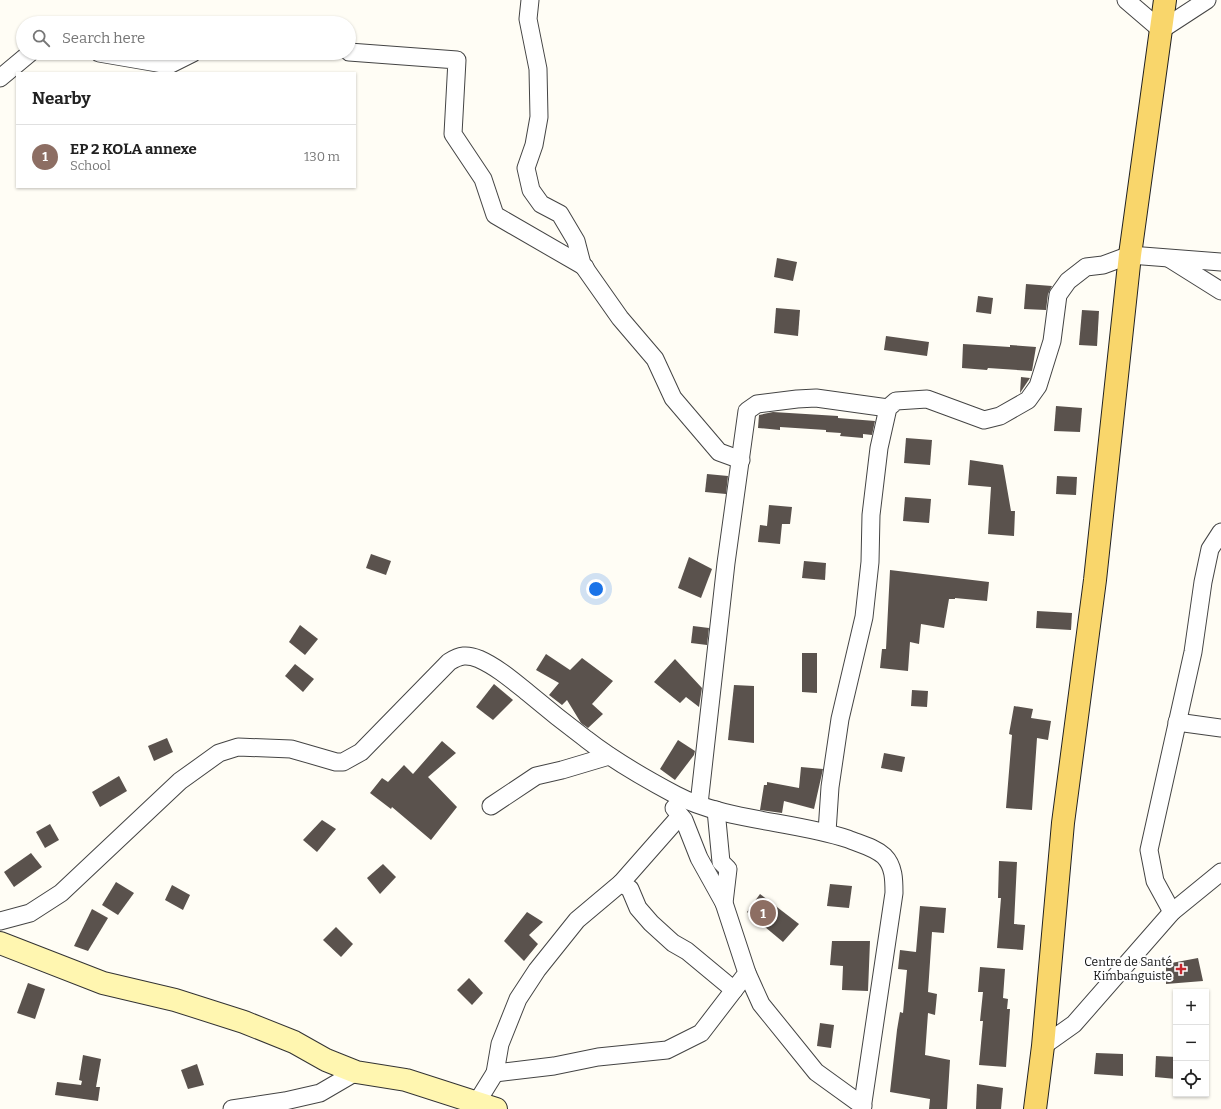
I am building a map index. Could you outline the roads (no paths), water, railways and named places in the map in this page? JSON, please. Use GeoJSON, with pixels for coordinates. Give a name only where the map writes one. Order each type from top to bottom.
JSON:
{"type":"FeatureCollection","features":[{"type":"Feature","properties":{"kind":"main road"},"geometry":{"type":"LineString","coordinates":[[1035,1109],[1043,1046],[1063,823],[1095,580],[1130,255],[1165,0]]}},
{"type":"Feature","properties":{"kind":"street"},"geometry":{"type":"LineString","coordinates":[[530,0],[528,20],[538,69],[539,117],[534,145],[526,168],[531,190],[541,204],[560,214],[576,241],[582,264],[620,318],[655,359],[673,398],[719,452],[741,460]]}},
{"type":"Feature","properties":{"kind":"street"},"geometry":{"type":"LineString","coordinates":[[1126,0],[1161,30],[1207,0]]}},
{"type":"Feature","properties":{"kind":"street"},"geometry":{"type":"LineString","coordinates":[[356,53],[457,60],[453,134],[483,179],[495,215],[585,267]]}},
{"type":"Feature","properties":{"kind":"street"},"geometry":{"type":"LineString","coordinates":[[0,78],[22,60]]}},
{"type":"Feature","properties":{"kind":"street"},"geometry":{"type":"LineString","coordinates":[[139,60],[169,65],[179,60]]}},
{"type":"Feature","properties":{"kind":"street"},"geometry":{"type":"LineString","coordinates":[[827,832],[830,787],[840,719],[861,631],[867,596],[872,507],[878,448],[888,408],[896,401],[927,400],[984,420],[1000,416],[1028,400],[1038,386],[1044,370],[1053,335],[1058,295],[1068,281],[1086,267],[1103,264],[1130,255],[1221,262]]}},
{"type":"Feature","properties":{"kind":"street"},"geometry":{"type":"LineString","coordinates":[[1168,258],[1221,291]]}},
{"type":"Feature","properties":{"kind":"street"},"geometry":{"type":"LineString","coordinates":[[699,804],[726,563],[747,411],[757,404],[797,398],[816,398],[888,408]]}},
{"type":"Feature","properties":{"kind":"street"},"geometry":{"type":"LineString","coordinates":[[1172,912],[1155,881],[1149,850],[1193,652],[1203,582],[1210,550],[1221,532]]}},
{"type":"Feature","properties":{"kind":"street"},"geometry":{"type":"LineString","coordinates":[[0,921],[30,913],[61,893],[180,781],[219,753],[238,747],[291,749],[328,760],[343,762],[361,752],[449,662],[460,655],[479,659],[500,671],[587,740],[630,770],[678,796],[716,810],[827,832],[873,849],[884,857],[891,867],[894,878],[894,893],[862,1107],[816,1072],[761,1004],[747,973],[724,903],[699,858],[680,816],[655,784]]}},
{"type":"Feature","properties":{"kind":"street"},"geometry":{"type":"LineString","coordinates":[[1177,722],[1221,728]]}},
{"type":"Feature","properties":{"kind":"street"},"geometry":{"type":"LineString","coordinates":[[491,806],[536,776],[610,756]]}},
{"type":"Feature","properties":{"kind":"street"},"geometry":{"type":"LineString","coordinates":[[716,810],[721,862],[728,869],[724,903]]}},
{"type":"Feature","properties":{"kind":"street"},"geometry":{"type":"LineString","coordinates":[[0,943],[103,983],[175,1000],[244,1022],[294,1042],[326,1060],[356,1072],[406,1080],[483,1107],[495,1073],[500,1044],[518,999],[537,970],[577,920],[621,883],[680,816]]}},
{"type":"Feature","properties":{"kind":"street"},"geometry":{"type":"LineString","coordinates":[[1043,1046],[1074,1024],[1172,912],[1221,872]]}},
{"type":"Feature","properties":{"kind":"street"},"geometry":{"type":"LineString","coordinates":[[621,883],[630,889],[638,908],[651,923],[673,943],[687,951],[734,990]]}},
{"type":"Feature","properties":{"kind":"street"},"geometry":{"type":"LineString","coordinates":[[495,1073],[554,1066],[598,1056],[667,1050],[701,1033],[747,973]]}},
{"type":"Feature","properties":{"kind":"street"},"geometry":{"type":"LineString","coordinates":[[232,1109],[285,1101],[320,1093],[356,1072]]}},
{"type":"Feature","properties":{"kind":"place","name":"EP 2 KOLA annexe"},"geometry":{"type":"Point","coordinates":[763,913]}},
{"type":"Feature","properties":{"kind":"place","name":"Centre de Santé Kimbanguiste"},"geometry":{"type":"Point","coordinates":[1181,969]}}]}
